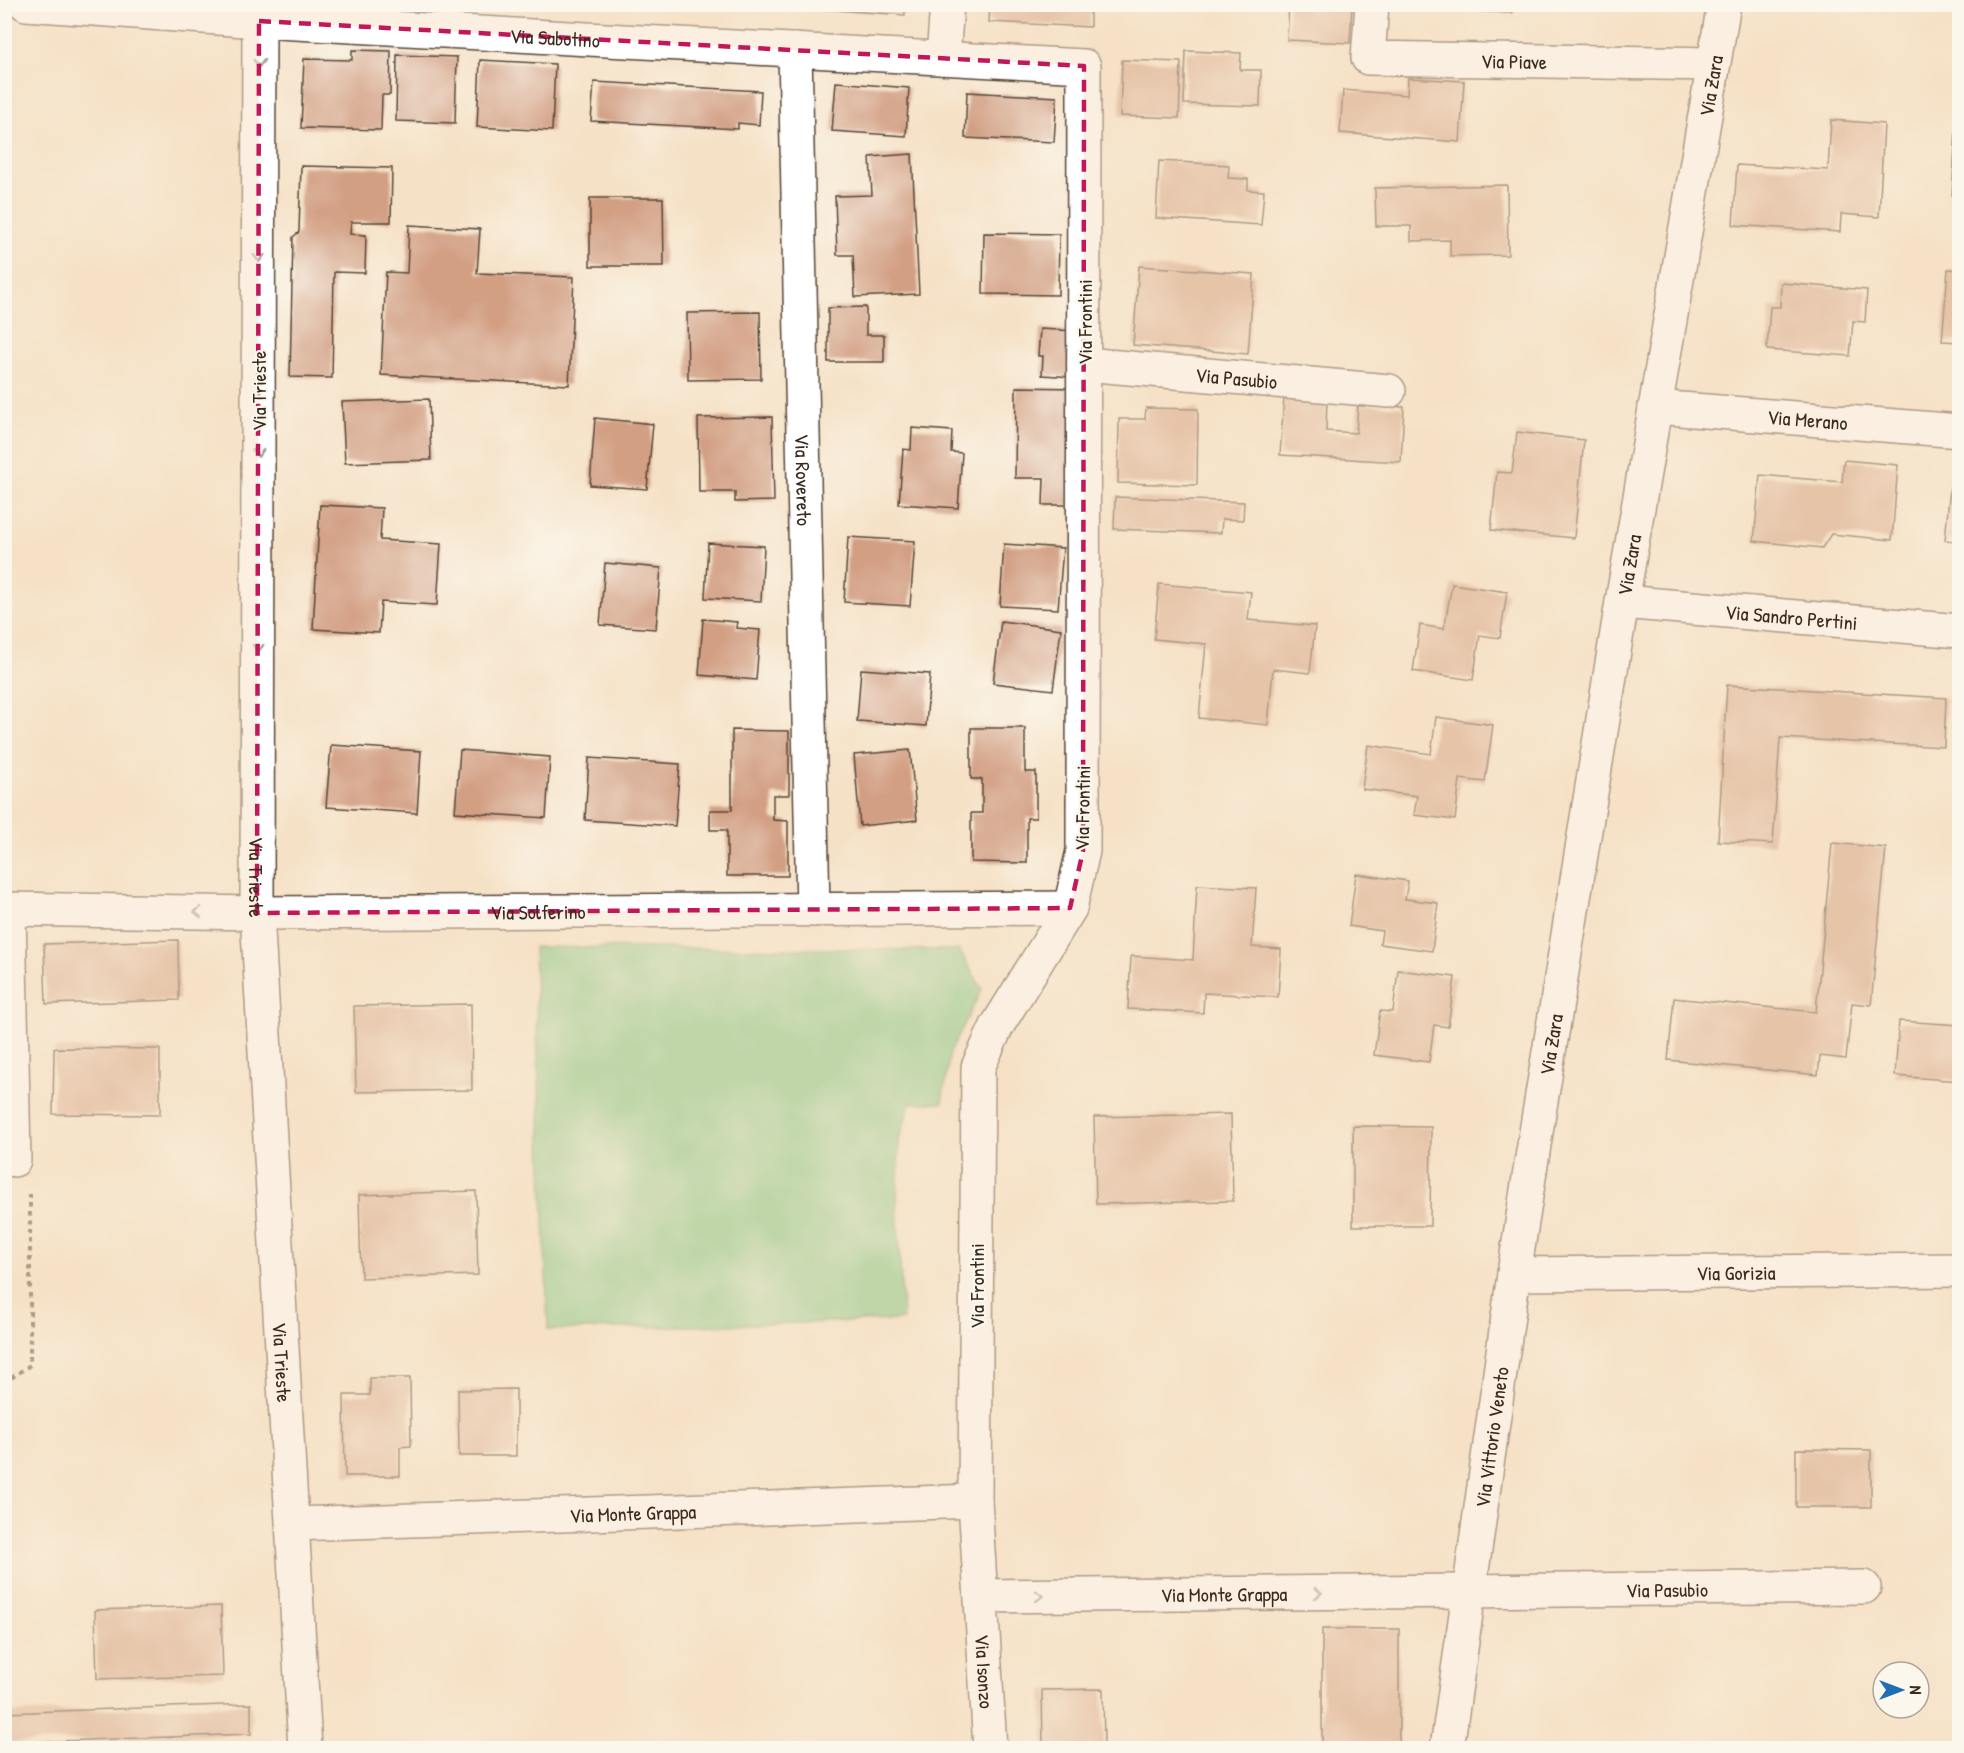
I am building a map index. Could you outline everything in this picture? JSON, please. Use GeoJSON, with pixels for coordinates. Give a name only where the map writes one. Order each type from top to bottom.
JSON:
{"type":"FeatureCollection","features":[{"type":"Feature","properties":{"kind":"street","name":"Via Sabotino"},"geometry":{"type":"LineString","coordinates":[[26,4],[259,13],[795,50],[1084,66]]}},
{"type":"Feature","properties":{"kind":"street"},"geometry":{"type":"LineString","coordinates":[[943,58],[947,4]]}},
{"type":"Feature","properties":{"kind":"street","name":"Via Piave"},"geometry":{"type":"LineString","coordinates":[[1372,4],[1368,58],[1713,64]]}},
{"type":"Feature","properties":{"kind":"street","name":"Via Zara"},"geometry":{"type":"LineString","coordinates":[[1537,1126],[1622,602],[1724,4]]}},
{"type":"Feature","properties":{"kind":"street","name":"Via Trieste"},"geometry":{"type":"LineString","coordinates":[[259,13],[257,913],[305,1749]]}},
{"type":"Feature","properties":{"kind":"street","name":"Via Rovereto"},"geometry":{"type":"LineString","coordinates":[[795,50],[813,910]]}},
{"type":"Feature","properties":{"kind":"street","name":"Via Frontini"},"geometry":{"type":"LineString","coordinates":[[981,1596],[975,1501],[978,1067],[997,1026],[1070,908],[1083,851],[1084,66]]}},
{"type":"Feature","properties":{"kind":"street","name":"Via Pasubio"},"geometry":{"type":"LineString","coordinates":[[1084,364],[1389,391]]}},
{"type":"Feature","properties":{"kind":"street","name":"Via Merano"},"geometry":{"type":"LineString","coordinates":[[1655,407],[1959,430]]}},
{"type":"Feature","properties":{"kind":"street","name":"Via Sandro Pertini"},"geometry":{"type":"LineString","coordinates":[[1622,602],[1959,631]]}},
{"type":"Feature","properties":{"kind":"street","name":"Via Solferino"},"geometry":{"type":"LineString","coordinates":[[7,909],[257,913],[1070,908]]}},
{"type":"Feature","properties":{"kind":"street"},"geometry":{"type":"LineString","coordinates":[[7,909],[14,1160]]}},
{"type":"Feature","properties":{"kind":"street","name":"Via Vittorio Veneto"},"geometry":{"type":"LineString","coordinates":[[1447,1749],[1537,1126]]}},
{"type":"Feature","properties":{"kind":"street","name":"Via Gorizia"},"geometry":{"type":"LineString","coordinates":[[1514,1274],[1959,1270]]}},
{"type":"Feature","properties":{"kind":"street","name":"Via Monte Grappa"},"geometry":{"type":"LineString","coordinates":[[293,1524],[975,1501]]}},
{"type":"Feature","properties":{"kind":"street","name":"Via Pasubio"},"geometry":{"type":"LineString","coordinates":[[1468,1592],[1864,1587]]}},
{"type":"Feature","properties":{"kind":"street","name":"Via Monte Grappa"},"geometry":{"type":"LineString","coordinates":[[981,1596],[1468,1592]]}},
{"type":"Feature","properties":{"kind":"street","name":"Via Isonzo"},"geometry":{"type":"LineString","coordinates":[[981,1596],[990,1749]]}},
{"type":"Feature","properties":{"kind":"path"},"geometry":{"type":"LineString","coordinates":[[4,1383],[30,1365],[30,1186],[14,1160]]}},
{"type":"Feature","properties":{"kind":"highlighted area"},"geometry":{"type":"Polygon","coordinates":[[[259,21],[1084,66],[1083,851],[1070,908],[257,913],[259,21]]]}},
{"type":"Feature","properties":{"kind":"green space"},"geometry":{"type":"Polygon","coordinates":[[[534,947],[959,950],[982,989],[950,1052],[942,1103],[910,1103],[899,1140],[897,1204],[903,1320],[548,1330],[534,947]]]}},
{"type":"Feature","properties":{"kind":"building"},"geometry":{"type":"Polygon","coordinates":[[[806,4],[905,4],[905,15],[806,8],[806,4]]]}},
{"type":"Feature","properties":{"kind":"building"},"geometry":{"type":"Polygon","coordinates":[[[990,4],[1090,4],[1090,27],[989,22],[990,4]]]}},
{"type":"Feature","properties":{"kind":"building"},"geometry":{"type":"Polygon","coordinates":[[[1289,4],[1352,4],[1350,43],[1287,40],[1289,4]]]}},
{"type":"Feature","properties":{"kind":"building"},"geometry":{"type":"Polygon","coordinates":[[[1449,4],[1512,4],[1512,13],[1449,10],[1449,4]]]}},
{"type":"Feature","properties":{"kind":"building"},"geometry":{"type":"Polygon","coordinates":[[[352,50],[391,51],[390,95],[382,95],[381,130],[301,128],[304,59],[352,60],[352,50]]]}},
{"type":"Feature","properties":{"kind":"building"},"geometry":{"type":"Polygon","coordinates":[[[1186,51],[1241,53],[1240,70],[1261,70],[1260,106],[1184,104],[1186,51]]]}},
{"type":"Feature","properties":{"kind":"building"},"geometry":{"type":"Polygon","coordinates":[[[397,55],[457,57],[455,123],[396,121],[397,55]]]}},
{"type":"Feature","properties":{"kind":"building"},"geometry":{"type":"Polygon","coordinates":[[[480,60],[555,64],[552,131],[477,127],[480,60]]]}},
{"type":"Feature","properties":{"kind":"building"},"geometry":{"type":"Polygon","coordinates":[[[1122,60],[1181,62],[1179,118],[1120,116],[1122,60]]]}},
{"type":"Feature","properties":{"kind":"building"},"geometry":{"type":"Polygon","coordinates":[[[1408,78],[1464,81],[1460,142],[1340,133],[1343,90],[1407,95],[1408,78]]]}},
{"type":"Feature","properties":{"kind":"building"},"geometry":{"type":"Polygon","coordinates":[[[594,82],[761,91],[759,125],[738,123],[738,129],[591,121],[594,82]]]}},
{"type":"Feature","properties":{"kind":"building"},"geometry":{"type":"Polygon","coordinates":[[[836,82],[909,88],[906,136],[832,131],[836,82]]]}},
{"type":"Feature","properties":{"kind":"building"},"geometry":{"type":"Polygon","coordinates":[[[967,92],[1057,97],[1054,142],[965,138],[967,92]]]}},
{"type":"Feature","properties":{"kind":"building"},"geometry":{"type":"Polygon","coordinates":[[[1831,120],[1884,124],[1879,217],[1841,214],[1840,232],[1733,225],[1737,165],[1828,170],[1831,120]]]}},
{"type":"Feature","properties":{"kind":"building"},"geometry":{"type":"Polygon","coordinates":[[[1956,128],[1960,128],[1960,195],[1952,195],[1956,128]]]}},
{"type":"Feature","properties":{"kind":"building"},"geometry":{"type":"Polygon","coordinates":[[[912,154],[919,294],[855,297],[853,255],[837,255],[835,196],[872,195],[870,157],[912,154]]]}},
{"type":"Feature","properties":{"kind":"building"},"geometry":{"type":"Polygon","coordinates":[[[1159,161],[1229,165],[1228,178],[1248,179],[1248,190],[1264,191],[1261,225],[1156,218],[1159,161]]]}},
{"type":"Feature","properties":{"kind":"building"},"geometry":{"type":"Polygon","coordinates":[[[301,166],[392,168],[391,222],[351,222],[350,234],[366,235],[365,273],[334,272],[332,378],[290,377],[293,237],[299,232],[301,166]]]}},
{"type":"Feature","properties":{"kind":"building"},"geometry":{"type":"Polygon","coordinates":[[[1507,185],[1508,255],[1450,256],[1450,240],[1411,241],[1411,226],[1376,226],[1375,188],[1507,185]]]}},
{"type":"Feature","properties":{"kind":"building"},"geometry":{"type":"Polygon","coordinates":[[[590,198],[663,198],[664,266],[590,266],[590,198]]]}},
{"type":"Feature","properties":{"kind":"building"},"geometry":{"type":"Polygon","coordinates":[[[409,225],[480,229],[477,273],[574,277],[569,385],[381,375],[386,272],[407,273],[409,225]]]}},
{"type":"Feature","properties":{"kind":"building"},"geometry":{"type":"Polygon","coordinates":[[[984,233],[1059,234],[1058,295],[983,294],[984,233]]]}},
{"type":"Feature","properties":{"kind":"building"},"geometry":{"type":"Polygon","coordinates":[[[1139,266],[1254,274],[1248,354],[1133,345],[1139,266]]]}},
{"type":"Feature","properties":{"kind":"building"},"geometry":{"type":"Polygon","coordinates":[[[1948,269],[1960,270],[1960,342],[1942,341],[1948,269]]]}},
{"type":"Feature","properties":{"kind":"building"},"geometry":{"type":"Polygon","coordinates":[[[1781,283],[1867,290],[1865,322],[1853,321],[1850,356],[1767,350],[1770,307],[1780,307],[1781,283]]]}},
{"type":"Feature","properties":{"kind":"building"},"geometry":{"type":"Polygon","coordinates":[[[866,307],[866,335],[884,335],[884,362],[828,362],[828,308],[866,307]]]}},
{"type":"Feature","properties":{"kind":"building"},"geometry":{"type":"Polygon","coordinates":[[[760,312],[761,379],[688,380],[687,313],[760,312]]]}},
{"type":"Feature","properties":{"kind":"building"},"geometry":{"type":"Polygon","coordinates":[[[1040,329],[1076,331],[1073,377],[1042,375],[1043,356],[1038,356],[1040,329]]]}},
{"type":"Feature","properties":{"kind":"building"},"geometry":{"type":"Polygon","coordinates":[[[1016,387],[1075,388],[1074,505],[1043,505],[1044,478],[1015,478],[1016,387]]]}},
{"type":"Feature","properties":{"kind":"building"},"geometry":{"type":"Polygon","coordinates":[[[1284,397],[1327,399],[1326,431],[1356,433],[1358,404],[1404,407],[1401,462],[1280,455],[1284,397]]]}},
{"type":"Feature","properties":{"kind":"building"},"geometry":{"type":"Polygon","coordinates":[[[429,399],[431,460],[345,463],[342,402],[429,399]]]}},
{"type":"Feature","properties":{"kind":"building"},"geometry":{"type":"Polygon","coordinates":[[[1146,408],[1198,409],[1197,485],[1118,483],[1119,419],[1145,419],[1146,408]]]}},
{"type":"Feature","properties":{"kind":"building"},"geometry":{"type":"Polygon","coordinates":[[[772,417],[774,501],[735,502],[735,492],[699,492],[698,418],[772,417]]]}},
{"type":"Feature","properties":{"kind":"building"},"geometry":{"type":"Polygon","coordinates":[[[595,418],[653,424],[647,489],[590,485],[595,418]]]}},
{"type":"Feature","properties":{"kind":"building"},"geometry":{"type":"Polygon","coordinates":[[[912,428],[952,431],[951,452],[962,453],[958,508],[899,504],[903,449],[911,450],[912,428]]]}},
{"type":"Feature","properties":{"kind":"building"},"geometry":{"type":"Polygon","coordinates":[[[1517,432],[1584,440],[1574,538],[1491,530],[1497,472],[1512,473],[1517,432]]]}},
{"type":"Feature","properties":{"kind":"building"},"geometry":{"type":"Polygon","coordinates":[[[1844,460],[1898,465],[1892,540],[1831,534],[1822,548],[1754,541],[1760,475],[1842,482],[1844,460]]]}},
{"type":"Feature","properties":{"kind":"building"},"geometry":{"type":"Polygon","coordinates":[[[1950,487],[1960,488],[1960,542],[1945,540],[1950,487]]]}},
{"type":"Feature","properties":{"kind":"building"},"geometry":{"type":"Polygon","coordinates":[[[1115,497],[1244,502],[1243,520],[1222,519],[1221,533],[1114,529],[1115,497]]]}},
{"type":"Feature","properties":{"kind":"building"},"geometry":{"type":"Polygon","coordinates":[[[320,505],[382,508],[380,540],[441,544],[437,605],[381,602],[379,633],[313,629],[320,505]]]}},
{"type":"Feature","properties":{"kind":"building"},"geometry":{"type":"Polygon","coordinates":[[[848,537],[915,541],[910,606],[844,602],[848,537]]]}},
{"type":"Feature","properties":{"kind":"building"},"geometry":{"type":"Polygon","coordinates":[[[708,543],[764,546],[761,601],[705,598],[708,543]]]}},
{"type":"Feature","properties":{"kind":"building"},"geometry":{"type":"Polygon","coordinates":[[[1004,544],[1063,548],[1058,609],[1000,606],[1004,544]]]}},
{"type":"Feature","properties":{"kind":"building"},"geometry":{"type":"Polygon","coordinates":[[[605,563],[661,568],[656,629],[600,625],[605,563]]]}},
{"type":"Feature","properties":{"kind":"building"},"geometry":{"type":"Polygon","coordinates":[[[1159,584],[1251,592],[1248,620],[1315,626],[1310,673],[1273,669],[1268,725],[1199,718],[1206,644],[1154,639],[1159,584]]]}},
{"type":"Feature","properties":{"kind":"building"},"geometry":{"type":"Polygon","coordinates":[[[1452,584],[1507,592],[1500,638],[1480,635],[1473,680],[1413,671],[1420,625],[1444,629],[1452,584]]]}},
{"type":"Feature","properties":{"kind":"building"},"geometry":{"type":"Polygon","coordinates":[[[703,619],[737,622],[736,628],[760,630],[756,680],[699,675],[703,619]]]}},
{"type":"Feature","properties":{"kind":"building"},"geometry":{"type":"Polygon","coordinates":[[[1001,621],[1061,629],[1053,690],[993,683],[1001,621]]]}},
{"type":"Feature","properties":{"kind":"building"},"geometry":{"type":"Polygon","coordinates":[[[861,669],[930,674],[926,726],[857,721],[861,669]]]}},
{"type":"Feature","properties":{"kind":"building"},"geometry":{"type":"Polygon","coordinates":[[[1727,685],[1946,698],[1944,747],[1780,738],[1773,844],[1718,841],[1727,685]]]}},
{"type":"Feature","properties":{"kind":"building"},"geometry":{"type":"Polygon","coordinates":[[[1436,717],[1493,725],[1485,782],[1460,779],[1455,820],[1414,815],[1417,796],[1362,789],[1368,745],[1431,754],[1436,717]]]}},
{"type":"Feature","properties":{"kind":"building"},"geometry":{"type":"Polygon","coordinates":[[[971,728],[1025,728],[1025,772],[1036,772],[1036,818],[1027,818],[1027,863],[971,862],[971,813],[982,813],[982,779],[971,779],[971,728]]]}},
{"type":"Feature","properties":{"kind":"building"},"geometry":{"type":"Polygon","coordinates":[[[732,730],[789,731],[789,795],[773,795],[773,820],[788,821],[788,876],[727,876],[727,830],[710,830],[710,810],[732,810],[732,730]]]}},
{"type":"Feature","properties":{"kind":"building"},"geometry":{"type":"Polygon","coordinates":[[[331,745],[421,751],[417,813],[326,807],[331,745]]]}},
{"type":"Feature","properties":{"kind":"building"},"geometry":{"type":"Polygon","coordinates":[[[460,750],[550,757],[546,818],[455,812],[460,750]]]}},
{"type":"Feature","properties":{"kind":"building"},"geometry":{"type":"Polygon","coordinates":[[[910,750],[917,820],[860,826],[854,755],[910,750]]]}},
{"type":"Feature","properties":{"kind":"building"},"geometry":{"type":"Polygon","coordinates":[[[589,758],[680,764],[675,826],[585,820],[589,758]]]}},
{"type":"Feature","properties":{"kind":"building"},"geometry":{"type":"Polygon","coordinates":[[[1832,843],[1886,848],[1871,1005],[1852,1003],[1846,1059],[1820,1056],[1818,1075],[1668,1060],[1674,998],[1816,1012],[1832,843]]]}},
{"type":"Feature","properties":{"kind":"building"},"geometry":{"type":"Polygon","coordinates":[[[1356,874],[1408,881],[1405,899],[1438,903],[1432,951],[1380,944],[1382,931],[1349,926],[1356,874]]]}},
{"type":"Feature","properties":{"kind":"building"},"geometry":{"type":"Polygon","coordinates":[[[1197,885],[1256,888],[1252,947],[1281,949],[1278,997],[1204,993],[1203,1013],[1128,1009],[1131,956],[1193,960],[1197,885]]]}},
{"type":"Feature","properties":{"kind":"building"},"geometry":{"type":"Polygon","coordinates":[[[178,940],[179,1000],[46,1004],[44,944],[178,940]]]}},
{"type":"Feature","properties":{"kind":"building"},"geometry":{"type":"Polygon","coordinates":[[[1398,970],[1455,977],[1448,1027],[1434,1025],[1429,1062],[1374,1055],[1380,1011],[1393,1012],[1398,970]]]}},
{"type":"Feature","properties":{"kind":"building"},"geometry":{"type":"Polygon","coordinates":[[[471,1004],[472,1090],[356,1092],[354,1006],[471,1004]]]}},
{"type":"Feature","properties":{"kind":"building"},"geometry":{"type":"Polygon","coordinates":[[[1899,1021],[1960,1025],[1960,1081],[1895,1076],[1899,1021]]]}},
{"type":"Feature","properties":{"kind":"building"},"geometry":{"type":"Polygon","coordinates":[[[54,1048],[160,1049],[160,1115],[53,1114],[54,1048]]]}},
{"type":"Feature","properties":{"kind":"building"},"geometry":{"type":"Polygon","coordinates":[[[1231,1114],[1233,1201],[1096,1204],[1094,1117],[1231,1114]]]}},
{"type":"Feature","properties":{"kind":"building"},"geometry":{"type":"Polygon","coordinates":[[[1353,1126],[1431,1127],[1430,1226],[1353,1226],[1353,1126]]]}},
{"type":"Feature","properties":{"kind":"building"},"geometry":{"type":"Polygon","coordinates":[[[476,1191],[478,1275],[361,1278],[359,1195],[476,1191]]]}},
{"type":"Feature","properties":{"kind":"building"},"geometry":{"type":"Polygon","coordinates":[[[370,1378],[410,1378],[411,1446],[400,1447],[400,1476],[345,1476],[344,1395],[370,1395],[370,1378]]]}},
{"type":"Feature","properties":{"kind":"building"},"geometry":{"type":"Polygon","coordinates":[[[516,1389],[516,1456],[459,1456],[458,1390],[516,1389]]]}},
{"type":"Feature","properties":{"kind":"building"},"geometry":{"type":"Polygon","coordinates":[[[1796,1449],[1871,1450],[1871,1507],[1796,1507],[1796,1449]]]}},
{"type":"Feature","properties":{"kind":"building"},"geometry":{"type":"Polygon","coordinates":[[[221,1606],[223,1676],[97,1679],[95,1610],[221,1606]]]}},
{"type":"Feature","properties":{"kind":"building"},"geometry":{"type":"Polygon","coordinates":[[[1322,1629],[1399,1629],[1399,1748],[1322,1748],[1322,1629]]]}},
{"type":"Feature","properties":{"kind":"building"},"geometry":{"type":"Polygon","coordinates":[[[1103,1689],[1104,1748],[1043,1748],[1042,1690],[1103,1689]]]}},
{"type":"Feature","properties":{"kind":"building"},"geometry":{"type":"Polygon","coordinates":[[[251,1704],[251,1734],[4,1743],[4,1713],[251,1704]]]}}]}
